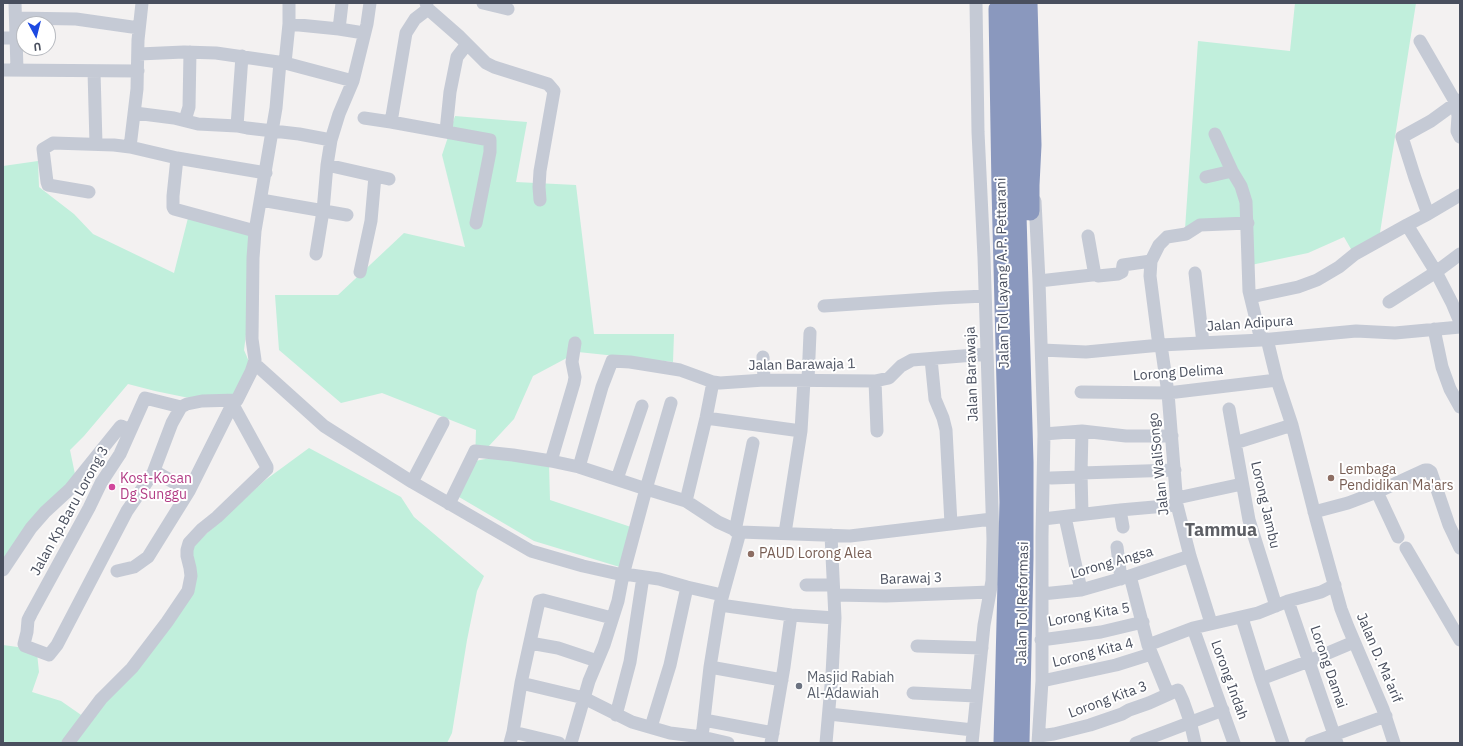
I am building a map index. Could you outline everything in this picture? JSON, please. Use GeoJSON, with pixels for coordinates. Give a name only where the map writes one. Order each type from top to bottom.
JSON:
{"type":"FeatureCollection","features":[{"type":"Feature","properties":{"kind":"highway"},"geometry":{"type":"LineString","coordinates":[[988,3],[992,223],[1006,429]]}},
{"type":"Feature","properties":{"kind":"highway","name":"Jalan Tol Layang A.P. Pettarani"},"geometry":{"type":"LineString","coordinates":[[998,3],[1009,542]]}},
{"type":"Feature","properties":{"kind":"highway","name":"Jalan Tol Layang A.P. Pettarani"},"geometry":{"type":"LineString","coordinates":[[1011,3],[1024,462]]}},
{"type":"Feature","properties":{"kind":"highway"},"geometry":{"type":"LineString","coordinates":[[1024,558],[1032,455],[1030,185],[1032,145],[1028,3]]}},
{"type":"Feature","properties":{"kind":"highway","name":"Jalan Tol Reformasi"},"geometry":{"type":"LineString","coordinates":[[1020,743],[1024,558],[1024,462]]}},
{"type":"Feature","properties":{"kind":"highway","name":"Jalan Tol Reformasi"},"geometry":{"type":"LineString","coordinates":[[1003,743],[1009,542]]}},
{"type":"Feature","properties":{"kind":"street"},"geometry":{"type":"LineString","coordinates":[[15,3],[16,18]]}},
{"type":"Feature","properties":{"kind":"street"},"geometry":{"type":"LineString","coordinates":[[130,147],[138,71],[139,28],[142,3]]}},
{"type":"Feature","properties":{"kind":"street"},"geometry":{"type":"LineString","coordinates":[[117,571],[134,567],[148,557],[189,491],[230,409],[238,399],[249,379],[254,363],[252,339],[255,231],[266,173],[289,24],[290,3]]}},
{"type":"Feature","properties":{"kind":"street"},"geometry":{"type":"LineString","coordinates":[[339,29],[342,3]]}},
{"type":"Feature","properties":{"kind":"street"},"geometry":{"type":"LineString","coordinates":[[316,254],[323,211],[331,140],[339,114],[353,81],[370,3]]}},
{"type":"Feature","properties":{"kind":"street"},"geometry":{"type":"LineString","coordinates":[[483,3],[508,9]]}},
{"type":"Feature","properties":{"kind":"street","name":"Jalan Barawaja"},"geometry":{"type":"LineString","coordinates":[[972,737],[984,625],[990,592],[993,560],[985,296],[978,132],[976,3]]}},
{"type":"Feature","properties":{"kind":"street"},"geometry":{"type":"LineString","coordinates":[[391,122],[406,33],[415,19],[427,6],[486,64],[548,84],[554,91],[540,170],[540,200]]}},
{"type":"Feature","properties":{"kind":"street"},"geometry":{"type":"LineString","coordinates":[[56,19],[76,19],[139,28]]}},
{"type":"Feature","properties":{"kind":"street"},"geometry":{"type":"LineString","coordinates":[[289,24],[364,33]]}},
{"type":"Feature","properties":{"kind":"street"},"geometry":{"type":"LineString","coordinates":[[3,38],[16,38]]}},
{"type":"Feature","properties":{"kind":"street"},"geometry":{"type":"LineString","coordinates":[[1420,41],[1458,102],[1457,131],[1460,137]]}},
{"type":"Feature","properties":{"kind":"street"},"geometry":{"type":"LineString","coordinates":[[446,131],[450,92],[456,57],[467,44]]}},
{"type":"Feature","properties":{"kind":"street"},"geometry":{"type":"LineString","coordinates":[[139,54],[190,52],[242,56],[282,62],[353,81]]}},
{"type":"Feature","properties":{"kind":"street"},"geometry":{"type":"LineString","coordinates":[[185,120],[188,107],[190,52]]}},
{"type":"Feature","properties":{"kind":"street"},"geometry":{"type":"LineString","coordinates":[[17,56],[17,70]]}},
{"type":"Feature","properties":{"kind":"street"},"geometry":{"type":"LineString","coordinates":[[237,126],[242,56]]}},
{"type":"Feature","properties":{"kind":"street"},"geometry":{"type":"LineString","coordinates":[[3,70],[138,71]]}},
{"type":"Feature","properties":{"kind":"street"},"geometry":{"type":"LineString","coordinates":[[94,71],[96,144]]}},
{"type":"Feature","properties":{"kind":"street"},"geometry":{"type":"LineString","coordinates":[[1428,214],[1405,150],[1402,137],[1458,102]]}},
{"type":"Feature","properties":{"kind":"street"},"geometry":{"type":"LineString","coordinates":[[134,113],[185,120],[198,124],[237,126],[272,132],[300,134],[331,140]]}},
{"type":"Feature","properties":{"kind":"street"},"geometry":{"type":"LineString","coordinates":[[364,118],[446,131],[490,140],[490,152],[476,223]]}},
{"type":"Feature","properties":{"kind":"street","name":"Jalan D. Ma'arif"},"geometry":{"type":"LineString","coordinates":[[1215,134],[1244,194],[1248,223],[1248,269],[1251,297],[1292,425],[1341,609],[1386,716],[1394,743]]}},
{"type":"Feature","properties":{"kind":"street"},"geometry":{"type":"LineString","coordinates":[[89,192],[48,185],[43,149],[53,144],[96,144],[130,147],[177,158],[266,173]]}},
{"type":"Feature","properties":{"kind":"street"},"geometry":{"type":"LineString","coordinates":[[1032,145],[1042,350],[1044,434],[1041,640],[1042,681],[1038,740]]}},
{"type":"Feature","properties":{"kind":"street"},"geometry":{"type":"LineString","coordinates":[[177,158],[173,208],[255,231]]}},
{"type":"Feature","properties":{"kind":"street"},"geometry":{"type":"LineString","coordinates":[[327,165],[389,179]]}},
{"type":"Feature","properties":{"kind":"street"},"geometry":{"type":"LineString","coordinates":[[1206,178],[1232,171]]}},
{"type":"Feature","properties":{"kind":"street"},"geometry":{"type":"LineString","coordinates":[[360,272],[371,221],[375,176]]}},
{"type":"Feature","properties":{"kind":"street"},"geometry":{"type":"LineString","coordinates":[[1251,297],[1298,287],[1317,280],[1339,267],[1355,254],[1460,195]]}},
{"type":"Feature","properties":{"kind":"street"},"geometry":{"type":"LineString","coordinates":[[261,200],[347,215]]}},
{"type":"Feature","properties":{"kind":"street"},"geometry":{"type":"LineString","coordinates":[[1088,236],[1094,272],[1096,275],[1100,276],[1120,274],[1123,265],[1151,261],[1158,245],[1167,237],[1186,234],[1200,225],[1248,223]]}},
{"type":"Feature","properties":{"kind":"street"},"geometry":{"type":"LineString","coordinates":[[1407,225],[1436,272],[1460,322]]}},
{"type":"Feature","properties":{"kind":"street"},"geometry":{"type":"LineString","coordinates":[[1389,302],[1436,272],[1460,254]]}},
{"type":"Feature","properties":{"kind":"street","name":"Jalan WaliSongo"},"geometry":{"type":"LineString","coordinates":[[1151,261],[1150,276],[1168,393],[1177,501],[1190,556],[1211,623]]}},
{"type":"Feature","properties":{"kind":"street"},"geometry":{"type":"LineString","coordinates":[[1039,281],[1091,276],[1094,272]]}},
{"type":"Feature","properties":{"kind":"street"},"geometry":{"type":"LineString","coordinates":[[1194,273],[1203,343]]}},
{"type":"Feature","properties":{"kind":"street"},"geometry":{"type":"LineString","coordinates":[[824,306],[985,296]]}},
{"type":"Feature","properties":{"kind":"street","name":"Jalan Adipura"},"geometry":{"type":"LineString","coordinates":[[1042,350],[1086,352],[1160,345],[1264,340],[1356,331],[1395,333],[1460,327]]}},
{"type":"Feature","properties":{"kind":"street"},"geometry":{"type":"LineString","coordinates":[[1434,329],[1442,367],[1450,389],[1460,408]]}},
{"type":"Feature","properties":{"kind":"street"},"geometry":{"type":"LineString","coordinates":[[785,533],[801,431],[810,333]]}},
{"type":"Feature","properties":{"kind":"street"},"geometry":{"type":"LineString","coordinates":[[551,460],[574,383],[575,377],[572,362],[575,343]]}},
{"type":"Feature","properties":{"kind":"street","name":"Jalan Barawaja 1"},"geometry":{"type":"LineString","coordinates":[[579,467],[602,387],[610,364],[613,361],[630,362],[680,370],[713,382],[732,383],[764,380],[875,381],[889,378],[901,366],[908,362],[987,354]]}},
{"type":"Feature","properties":{"kind":"street"},"geometry":{"type":"LineString","coordinates":[[763,356],[764,380]]}},
{"type":"Feature","properties":{"kind":"street"},"geometry":{"type":"LineString","coordinates":[[931,359],[935,399],[946,430],[951,524]]}},
{"type":"Feature","properties":{"kind":"street"},"geometry":{"type":"LineString","coordinates":[[254,363],[324,426],[412,482],[531,551],[583,566],[669,581],[721,600],[791,615],[835,618]]}},
{"type":"Feature","properties":{"kind":"street","name":"Lorong Delima"},"geometry":{"type":"LineString","coordinates":[[1081,392],[1168,393],[1277,380]]}},
{"type":"Feature","properties":{"kind":"street"},"geometry":{"type":"LineString","coordinates":[[875,381],[877,431]]}},
{"type":"Feature","properties":{"kind":"street"},"geometry":{"type":"LineString","coordinates":[[686,501],[713,382]]}},
{"type":"Feature","properties":{"kind":"street","name":"Jalan Kp.Baru Lorong 3"},"geometry":{"type":"LineString","coordinates":[[154,471],[127,511],[68,626],[50,654],[48,655],[25,646],[28,620],[101,484],[120,454],[145,398],[180,407]]}},
{"type":"Feature","properties":{"kind":"street"},"geometry":{"type":"LineString","coordinates":[[189,491],[154,471],[164,442],[180,407],[202,401],[238,399]]}},
{"type":"Feature","properties":{"kind":"street"},"geometry":{"type":"LineString","coordinates":[[68,743],[101,699],[132,668],[167,622],[188,591],[191,576],[187,556],[187,547],[189,543],[202,528],[217,517],[268,468],[238,399]]}},
{"type":"Feature","properties":{"kind":"street"},"geometry":{"type":"LineString","coordinates":[[571,743],[588,681],[604,645],[618,601],[623,574],[671,403]]}},
{"type":"Feature","properties":{"kind":"street"},"geometry":{"type":"LineString","coordinates":[[617,479],[642,406]]}},
{"type":"Feature","properties":{"kind":"street","name":"Lorong Jambu"},"geometry":{"type":"LineString","coordinates":[[1229,408],[1249,520],[1276,606]]}},
{"type":"Feature","properties":{"kind":"street"},"geometry":{"type":"LineString","coordinates":[[706,418],[801,431]]}},
{"type":"Feature","properties":{"kind":"street"},"geometry":{"type":"LineString","coordinates":[[412,482],[442,423]]}},
{"type":"Feature","properties":{"kind":"street"},"geometry":{"type":"LineString","coordinates":[[1235,443],[1292,425]]}},
{"type":"Feature","properties":{"kind":"street"},"geometry":{"type":"LineString","coordinates":[[3,570],[31,528],[45,512],[70,490],[120,427],[121,426],[130,430]]}},
{"type":"Feature","properties":{"kind":"street"},"geometry":{"type":"LineString","coordinates":[[1044,434],[1082,431],[1126,436],[1172,436]]}},
{"type":"Feature","properties":{"kind":"street"},"geometry":{"type":"LineString","coordinates":[[1082,431],[1082,514]]}},
{"type":"Feature","properties":{"kind":"street"},"geometry":{"type":"LineString","coordinates":[[702,737],[710,667],[721,600],[738,531],[752,444]]}},
{"type":"Feature","properties":{"kind":"street"},"geometry":{"type":"LineString","coordinates":[[449,504],[475,451],[513,454],[551,460],[579,467],[686,501],[718,522],[738,531],[861,535],[992,519]]}},
{"type":"Feature","properties":{"kind":"street"},"geometry":{"type":"LineString","coordinates":[[1051,478],[1174,470]]}},
{"type":"Feature","properties":{"kind":"street"},"geometry":{"type":"LineString","coordinates":[[1314,512],[1348,503],[1428,470],[1431,472],[1449,525],[1460,548]]}},
{"type":"Feature","properties":{"kind":"street"},"geometry":{"type":"LineString","coordinates":[[1043,519],[1120,510],[1177,501],[1242,484]]}},
{"type":"Feature","properties":{"kind":"street"},"geometry":{"type":"LineString","coordinates":[[1377,492],[1398,537]]}},
{"type":"Feature","properties":{"kind":"street"},"geometry":{"type":"LineString","coordinates":[[1120,510],[1123,527]]}},
{"type":"Feature","properties":{"kind":"street"},"geometry":{"type":"LineString","coordinates":[[1065,517],[1081,590]]}},
{"type":"Feature","properties":{"kind":"street"},"geometry":{"type":"LineString","coordinates":[[826,743],[835,618],[831,535]]}},
{"type":"Feature","properties":{"kind":"street","name":"Lorong Kita 3"},"geometry":{"type":"LineString","coordinates":[[1038,740],[1122,714],[1168,694],[1150,649],[1143,622],[1125,577],[1117,547]]}},
{"type":"Feature","properties":{"kind":"street"},"geometry":{"type":"LineString","coordinates":[[1406,548],[1460,640]]}},
{"type":"Feature","properties":{"kind":"street","name":"Lorong Angsa"},"geometry":{"type":"LineString","coordinates":[[1042,594],[1081,590],[1190,556]]}},
{"type":"Feature","properties":{"kind":"street"},"geometry":{"type":"LineString","coordinates":[[616,715],[630,662],[643,577]]}},
{"type":"Feature","properties":{"kind":"street","name":"Barawaj 3"},"geometry":{"type":"LineString","coordinates":[[806,585],[833,590],[886,596],[990,592]]}},
{"type":"Feature","properties":{"kind":"street","name":"Lorong Kita 4"},"geometry":{"type":"LineString","coordinates":[[1042,681],[1116,666],[1193,628],[1211,623],[1242,618],[1288,601],[1321,592],[1335,585]]}},
{"type":"Feature","properties":{"kind":"street"},"geometry":{"type":"LineString","coordinates":[[651,727],[670,665],[687,587]]}},
{"type":"Feature","properties":{"kind":"street"},"geometry":{"type":"LineString","coordinates":[[559,743],[511,738],[521,683],[539,601],[541,600],[612,618]]}},
{"type":"Feature","properties":{"kind":"street","name":"Lorong Damai"},"geometry":{"type":"LineString","coordinates":[[1288,601],[1335,739]]}},
{"type":"Feature","properties":{"kind":"street"},"geometry":{"type":"LineString","coordinates":[[704,720],[772,738],[791,615]]}},
{"type":"Feature","properties":{"kind":"street"},"geometry":{"type":"LineString","coordinates":[[1242,618],[1283,743]]}},
{"type":"Feature","properties":{"kind":"street","name":"Lorong Kita 5"},"geometry":{"type":"LineString","coordinates":[[1041,640],[1101,632],[1143,622]]}},
{"type":"Feature","properties":{"kind":"street","name":"Lorong Indah"},"geometry":{"type":"LineString","coordinates":[[1193,628],[1234,743]]}},
{"type":"Feature","properties":{"kind":"street"},"geometry":{"type":"LineString","coordinates":[[1261,679],[1354,642]]}},
{"type":"Feature","properties":{"kind":"street"},"geometry":{"type":"LineString","coordinates":[[530,643],[558,648],[597,661]]}},
{"type":"Feature","properties":{"kind":"street"},"geometry":{"type":"LineString","coordinates":[[917,646],[982,648]]}},
{"type":"Feature","properties":{"kind":"street"},"geometry":{"type":"LineString","coordinates":[[710,667],[782,680]]}},
{"type":"Feature","properties":{"kind":"street"},"geometry":{"type":"LineString","coordinates":[[521,683],[584,698],[632,722],[651,727],[669,738],[702,737],[728,743]]}},
{"type":"Feature","properties":{"kind":"street"},"geometry":{"type":"LineString","coordinates":[[1168,694],[1178,690],[1190,721],[1195,743]]}},
{"type":"Feature","properties":{"kind":"street"},"geometry":{"type":"LineString","coordinates":[[913,693],[976,696]]}},
{"type":"Feature","properties":{"kind":"street"},"geometry":{"type":"LineString","coordinates":[[1136,743],[1190,721],[1223,710]]}},
{"type":"Feature","properties":{"kind":"street"},"geometry":{"type":"LineString","coordinates":[[829,714],[972,737]]}},
{"type":"Feature","properties":{"kind":"street"},"geometry":{"type":"LineString","coordinates":[[1312,743],[1335,739],[1386,716]]}},
{"type":"Feature","properties":{"kind":"green space"},"geometry":{"type":"Polygon","coordinates":[[[1295,3],[1416,3],[1379,239],[1355,256],[1344,237],[1308,253],[1251,265],[1249,230],[1185,229],[1198,41],[1290,51],[1295,3]]]}},
{"type":"Feature","properties":{"kind":"green space"},"geometry":{"type":"Polygon","coordinates":[[[455,116],[527,122],[516,182],[576,185],[594,334],[674,334],[673,362],[578,352],[533,376],[514,419],[475,461],[476,430],[382,393],[341,403],[279,350],[275,295],[338,295],[404,233],[465,247],[442,155],[455,116]]]}},
{"type":"Feature","properties":{"kind":"green space"},"geometry":{"type":"Polygon","coordinates":[[[38,161],[39,187],[74,214],[93,234],[174,273],[188,218],[251,233],[249,311],[244,350],[250,364],[233,399],[189,398],[128,384],[84,436],[70,450],[76,479],[3,567],[3,166],[38,161]]]}},
{"type":"Feature","properties":{"kind":"green space"},"geometry":{"type":"Polygon","coordinates":[[[309,448],[401,497],[414,517],[484,576],[477,591],[467,640],[452,733],[447,743],[3,743],[3,645],[25,648],[37,653],[39,672],[32,692],[61,701],[87,719],[182,607],[194,545],[264,481],[309,448]]]}},
{"type":"Feature","properties":{"kind":"green space"},"geometry":{"type":"Polygon","coordinates":[[[516,453],[549,464],[550,500],[631,527],[623,568],[534,541],[459,497],[475,461],[516,453]]]}},
{"type":"Feature","properties":{"kind":"place","name":"Lembaga Pendidikan Ma'ars"},"geometry":{"type":"Point","coordinates":[1331,478]}},
{"type":"Feature","properties":{"kind":"place","name":"Kost-Kosan Dg Sunggu"},"geometry":{"type":"Point","coordinates":[112,487]}},
{"type":"Feature","properties":{"kind":"place","name":"PAUD Lorong Alea"},"geometry":{"type":"Point","coordinates":[751,554]}},
{"type":"Feature","properties":{"kind":"place","name":"Masjid Rabiah Al-Adawiah"},"geometry":{"type":"Point","coordinates":[799,686]}},
{"type":"Feature","properties":{"kind":"district","name":"Tammua"},"geometry":{"type":"Point","coordinates":[1221,531]}}]}
